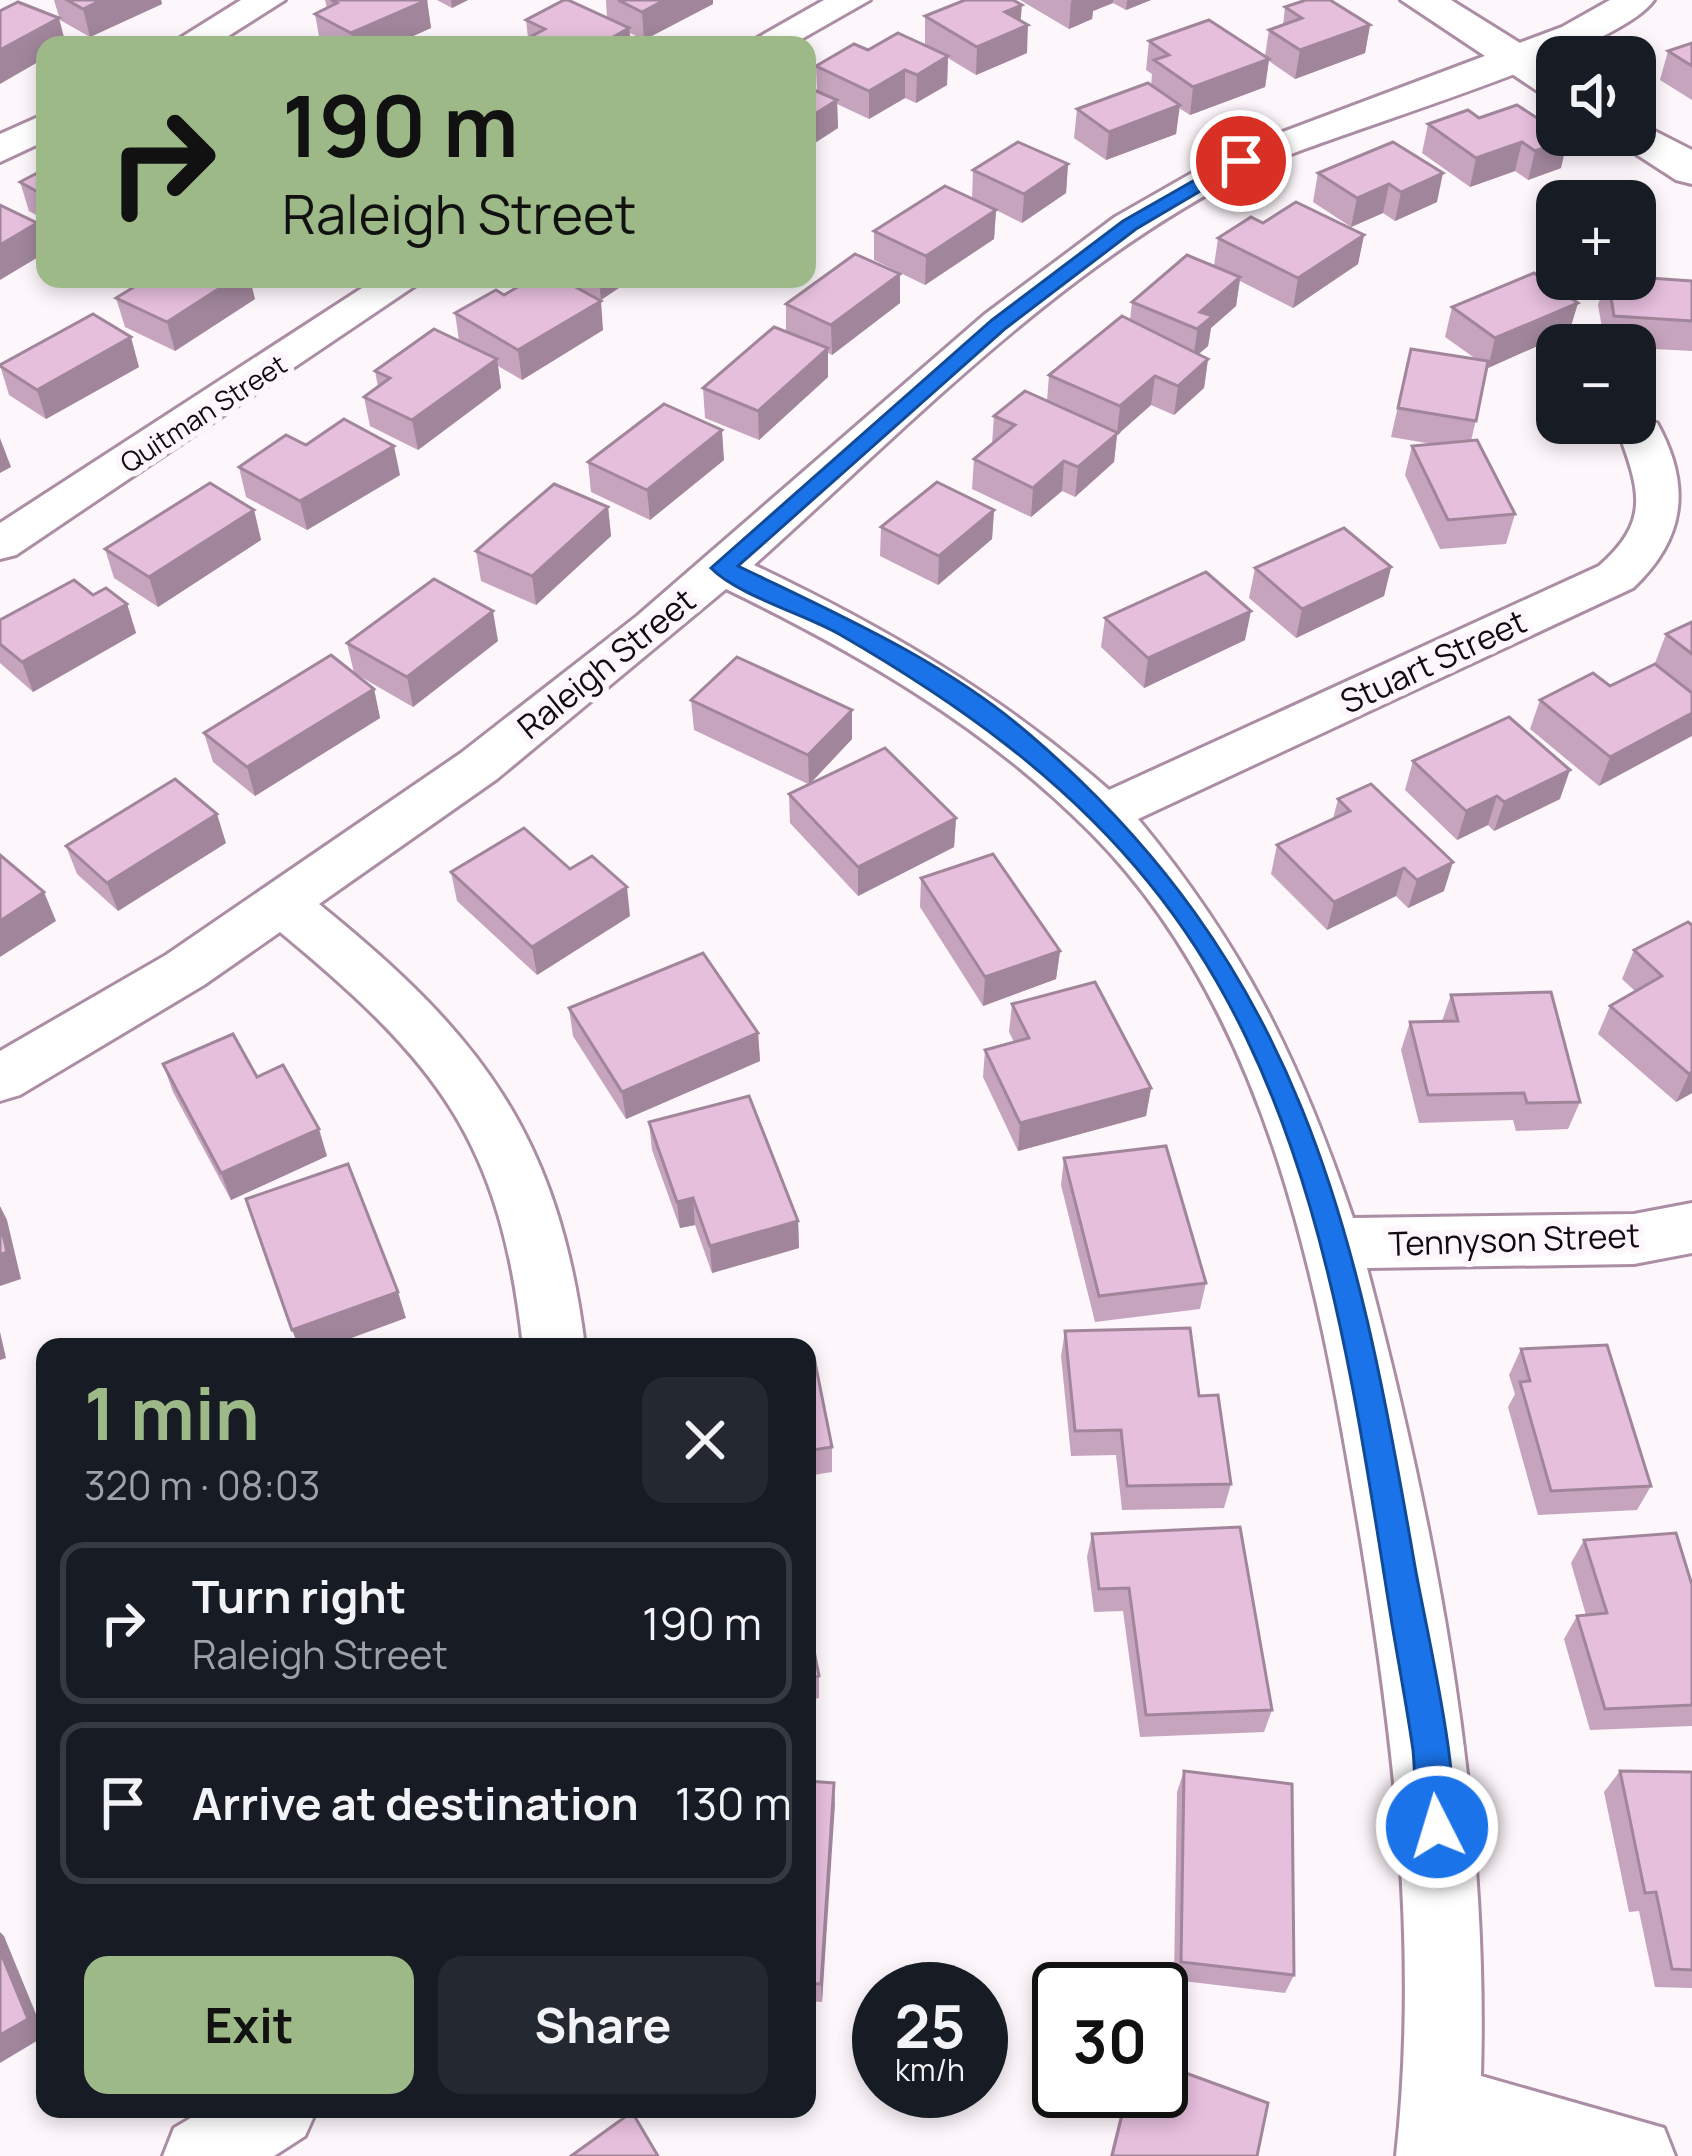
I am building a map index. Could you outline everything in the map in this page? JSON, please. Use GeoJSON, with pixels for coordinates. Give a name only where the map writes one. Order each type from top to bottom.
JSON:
{"type":"FeatureCollection","features":[{"type":"Feature","properties":{"kind":"main road"},"geometry":{"type":"LineString","coordinates":[[1422,0],[1536,72]]}},
{"type":"Feature","properties":{"kind":"main road"},"geometry":{"type":"LineString","coordinates":[[1656,147],[1692,170]]}},
{"type":"Feature","properties":{"kind":"street"},"geometry":{"type":"LineString","coordinates":[[203,36],[267,0]]}},
{"type":"Feature","properties":{"kind":"street"},"geometry":{"type":"LineString","coordinates":[[782,36],[852,0]]}},
{"type":"Feature","properties":{"kind":"street","name":"Raleigh Street"},"geometry":{"type":"LineString","coordinates":[[0,1078],[185,970],[479,766],[722,568],[999,324],[1130,225],[1283,142],[1575,35],[1636,0]]}},
{"type":"Feature","properties":{"kind":"street"},"geometry":{"type":"LineString","coordinates":[[0,150],[36,130]]}},
{"type":"Feature","properties":{"kind":"street","name":"Quitman Street"},"geometry":{"type":"LineString","coordinates":[[0,544],[390,288]]}},
{"type":"Feature","properties":{"kind":"street","name":"Stuart Street"},"geometry":{"type":"LineString","coordinates":[[1102,814],[1616,577],[1641,557],[1662,512],[1659,479],[1645,444]]}},
{"type":"Feature","properties":{"kind":"street"},"geometry":{"type":"LineString","coordinates":[[722,568],[841,625],[944,685],[1019,738],[1102,814],[1157,875],[1221,966],[1277,1074],[1335,1243],[1370,1396],[1430,1749],[1444,1905],[1439,2131],[1636,2156]]}},
{"type":"Feature","properties":{"kind":"street"},"geometry":{"type":"LineString","coordinates":[[283,905],[401,1003],[438,1043],[495,1125],[537,1220],[550,1277],[553,1338]]}},
{"type":"Feature","properties":{"kind":"street","name":"Tennyson Street"},"geometry":{"type":"LineString","coordinates":[[1335,1243],[1634,1239],[1692,1228]]}},
{"type":"Feature","properties":{"kind":"street"},"geometry":{"type":"LineString","coordinates":[[202,2156],[263,2118]]}},
{"type":"Feature","properties":{"kind":"building"},"geometry":{"type":"Polygon","coordinates":[[[67,0],[102,0],[83,9],[67,0]]]}},
{"type":"Feature","properties":{"kind":"building"},"geometry":{"type":"Polygon","coordinates":[[[331,0],[427,0],[351,33],[315,14],[337,3],[331,0]]]}},
{"type":"Feature","properties":{"kind":"building"},"geometry":{"type":"Polygon","coordinates":[[[568,0],[629,28],[615,36],[532,36],[545,29],[526,20],[568,0]]]}},
{"type":"Feature","properties":{"kind":"building"},"geometry":{"type":"Polygon","coordinates":[[[618,0],[665,0],[642,12],[618,0]]]}},
{"type":"Feature","properties":{"kind":"building"},"geometry":{"type":"Polygon","coordinates":[[[965,0],[1013,0],[1022,5],[1005,12],[1028,25],[977,47],[925,16],[965,0]]]}},
{"type":"Feature","properties":{"kind":"building"},"geometry":{"type":"Polygon","coordinates":[[[1306,0],[1330,0],[1370,25],[1300,50],[1269,30],[1302,18],[1285,7],[1306,0]]]}},
{"type":"Feature","properties":{"kind":"building"},"geometry":{"type":"Polygon","coordinates":[[[18,2],[59,18],[0,50],[0,11],[18,2]]]}},
{"type":"Feature","properties":{"kind":"building"},"geometry":{"type":"Polygon","coordinates":[[[1209,20],[1269,59],[1193,87],[1154,60],[1169,55],[1149,41],[1209,20]]]}},
{"type":"Feature","properties":{"kind":"building"},"geometry":{"type":"Polygon","coordinates":[[[898,33],[948,56],[917,75],[905,70],[869,91],[816,66],[854,44],[868,50],[898,33]]]}},
{"type":"Feature","properties":{"kind":"building"},"geometry":{"type":"Polygon","coordinates":[[[1692,43],[1692,66],[1668,51],[1692,43]]]}},
{"type":"Feature","properties":{"kind":"building"},"geometry":{"type":"Polygon","coordinates":[[[1148,83],[1180,105],[1109,132],[1077,109],[1148,83]]]}},
{"type":"Feature","properties":{"kind":"building"},"geometry":{"type":"Polygon","coordinates":[[[816,91],[837,100],[816,113],[816,91]]]}},
{"type":"Feature","properties":{"kind":"building"},"geometry":{"type":"Polygon","coordinates":[[[1517,105],[1536,117],[1536,151],[1522,142],[1476,158],[1428,124],[1468,110],[1479,118],[1517,105]]]}},
{"type":"Feature","properties":{"kind":"building"},"geometry":{"type":"Polygon","coordinates":[[[1018,142],[1068,164],[1024,194],[973,170],[1018,142]]]}},
{"type":"Feature","properties":{"kind":"building"},"geometry":{"type":"Polygon","coordinates":[[[1393,142],[1443,173],[1401,192],[1389,184],[1357,198],[1318,173],[1393,142]]]}},
{"type":"Feature","properties":{"kind":"building"},"geometry":{"type":"Polygon","coordinates":[[[36,174],[36,191],[20,182],[36,174]]]}},
{"type":"Feature","properties":{"kind":"building"},"geometry":{"type":"Polygon","coordinates":[[[945,186],[996,210],[926,256],[874,231],[945,186]]]}},
{"type":"Feature","properties":{"kind":"building"},"geometry":{"type":"Polygon","coordinates":[[[1296,202],[1364,235],[1298,278],[1218,238],[1251,217],[1263,223],[1296,202]]]}},
{"type":"Feature","properties":{"kind":"building"},"geometry":{"type":"Polygon","coordinates":[[[0,205],[36,223],[36,224],[0,245],[0,205]]]}},
{"type":"Feature","properties":{"kind":"building"},"geometry":{"type":"Polygon","coordinates":[[[855,254],[900,274],[831,325],[786,304],[808,288],[816,288],[816,282],[855,254]]]}},
{"type":"Feature","properties":{"kind":"building"},"geometry":{"type":"Polygon","coordinates":[[[1187,255],[1240,277],[1200,312],[1213,316],[1197,329],[1132,302],[1187,255]]]}},
{"type":"Feature","properties":{"kind":"building"},"geometry":{"type":"Polygon","coordinates":[[[1534,273],[1536,300],[1578,303],[1495,338],[1452,307],[1534,273]]]}},
{"type":"Feature","properties":{"kind":"building"},"geometry":{"type":"Polygon","coordinates":[[[1656,278],[1692,281],[1692,321],[1614,316],[1611,300],[1656,300],[1656,278]]]}},
{"type":"Feature","properties":{"kind":"building"},"geometry":{"type":"Polygon","coordinates":[[[132,288],[220,288],[167,322],[116,298],[132,288]]]}},
{"type":"Feature","properties":{"kind":"building"},"geometry":{"type":"Polygon","coordinates":[[[516,288],[577,288],[601,301],[518,350],[455,313],[496,290],[504,295],[516,288]]]}},
{"type":"Feature","properties":{"kind":"building"},"geometry":{"type":"Polygon","coordinates":[[[93,314],[131,337],[37,390],[0,366],[0,365],[93,314]]]}},
{"type":"Feature","properties":{"kind":"building"},"geometry":{"type":"Polygon","coordinates":[[[1122,316],[1208,359],[1178,386],[1155,376],[1120,406],[1049,375],[1122,316]]]}},
{"type":"Feature","properties":{"kind":"building"},"geometry":{"type":"Polygon","coordinates":[[[774,327],[828,348],[758,411],[703,388],[774,327]]]}},
{"type":"Feature","properties":{"kind":"building"},"geometry":{"type":"Polygon","coordinates":[[[434,329],[497,359],[412,420],[364,397],[390,378],[375,371],[434,329]]]}},
{"type":"Feature","properties":{"kind":"building"},"geometry":{"type":"Polygon","coordinates":[[[1411,349],[1488,361],[1476,421],[1398,408],[1411,349]]]}},
{"type":"Feature","properties":{"kind":"building"},"geometry":{"type":"Polygon","coordinates":[[[1025,391],[1118,433],[1078,467],[1064,461],[1033,488],[974,459],[1015,425],[994,416],[1025,391]]]}},
{"type":"Feature","properties":{"kind":"building"},"geometry":{"type":"Polygon","coordinates":[[[664,404],[722,430],[647,490],[588,462],[664,404]]]}},
{"type":"Feature","properties":{"kind":"building"},"geometry":{"type":"Polygon","coordinates":[[[344,419],[394,446],[300,501],[239,467],[286,435],[306,445],[344,419]]]}},
{"type":"Feature","properties":{"kind":"building"},"geometry":{"type":"Polygon","coordinates":[[[1477,440],[1515,514],[1448,520],[1412,446],[1477,440]]]}},
{"type":"Feature","properties":{"kind":"building"},"geometry":{"type":"Polygon","coordinates":[[[937,482],[994,510],[939,556],[881,527],[937,482]]]}},
{"type":"Feature","properties":{"kind":"building"},"geometry":{"type":"Polygon","coordinates":[[[210,483],[254,510],[149,577],[105,549],[210,483]]]}},
{"type":"Feature","properties":{"kind":"building"},"geometry":{"type":"Polygon","coordinates":[[[554,484],[608,507],[532,576],[476,551],[554,484]]]}},
{"type":"Feature","properties":{"kind":"building"},"geometry":{"type":"Polygon","coordinates":[[[1344,528],[1391,567],[1302,609],[1255,568],[1344,528]]]}},
{"type":"Feature","properties":{"kind":"building"},"geometry":{"type":"Polygon","coordinates":[[[1206,572],[1251,611],[1148,658],[1105,618],[1206,572]]]}},
{"type":"Feature","properties":{"kind":"building"},"geometry":{"type":"Polygon","coordinates":[[[434,579],[493,611],[407,677],[347,643],[434,579]]]}},
{"type":"Feature","properties":{"kind":"building"},"geometry":{"type":"Polygon","coordinates":[[[74,580],[93,595],[106,588],[127,604],[22,662],[0,644],[0,620],[74,580]]]}},
{"type":"Feature","properties":{"kind":"building"},"geometry":{"type":"Polygon","coordinates":[[[1692,622],[1692,654],[1666,634],[1692,622]]]}},
{"type":"Feature","properties":{"kind":"building"},"geometry":{"type":"Polygon","coordinates":[[[331,655],[374,689],[247,767],[204,733],[331,655]]]}},
{"type":"Feature","properties":{"kind":"building"},"geometry":{"type":"Polygon","coordinates":[[[737,657],[852,710],[808,755],[691,700],[737,657]]]}},
{"type":"Feature","properties":{"kind":"building"},"geometry":{"type":"Polygon","coordinates":[[[1655,664],[1692,693],[1692,713],[1610,757],[1540,700],[1593,673],[1610,686],[1655,664]]]}},
{"type":"Feature","properties":{"kind":"building"},"geometry":{"type":"Polygon","coordinates":[[[1509,717],[1570,770],[1504,802],[1497,796],[1466,811],[1413,761],[1509,717]]]}},
{"type":"Feature","properties":{"kind":"building"},"geometry":{"type":"Polygon","coordinates":[[[885,748],[956,818],[858,867],[789,794],[885,748]]]}},
{"type":"Feature","properties":{"kind":"building"},"geometry":{"type":"Polygon","coordinates":[[[175,779],[217,814],[107,883],[66,846],[175,779]]]}},
{"type":"Feature","properties":{"kind":"building"},"geometry":{"type":"Polygon","coordinates":[[[1371,784],[1453,862],[1417,880],[1404,868],[1334,902],[1277,845],[1350,811],[1338,799],[1371,784]]]}},
{"type":"Feature","properties":{"kind":"building"},"geometry":{"type":"Polygon","coordinates":[[[524,828],[570,869],[592,856],[627,887],[532,947],[451,872],[524,828]]]}},
{"type":"Feature","properties":{"kind":"building"},"geometry":{"type":"Polygon","coordinates":[[[993,854],[1060,951],[985,977],[921,878],[993,854]]]}},
{"type":"Feature","properties":{"kind":"building"},"geometry":{"type":"Polygon","coordinates":[[[0,855],[44,892],[0,921],[0,855]]]}},
{"type":"Feature","properties":{"kind":"building"},"geometry":{"type":"Polygon","coordinates":[[[1688,922],[1692,925],[1689,1074],[1610,1006],[1662,976],[1634,950],[1688,922]]]}},
{"type":"Feature","properties":{"kind":"building"},"geometry":{"type":"Polygon","coordinates":[[[703,953],[758,1033],[622,1092],[569,1008],[703,953]]]}},
{"type":"Feature","properties":{"kind":"building"},"geometry":{"type":"Polygon","coordinates":[[[1095,982],[1151,1088],[1020,1123],[985,1050],[1029,1038],[1012,1004],[1095,982]]]}},
{"type":"Feature","properties":{"kind":"building"},"geometry":{"type":"Polygon","coordinates":[[[1551,992],[1580,1102],[1527,1103],[1524,1093],[1428,1095],[1410,1022],[1458,1021],[1451,995],[1551,992]]]}},
{"type":"Feature","properties":{"kind":"building"},"geometry":{"type":"Polygon","coordinates":[[[233,1034],[257,1077],[283,1065],[319,1129],[221,1173],[163,1064],[233,1034]]]}},
{"type":"Feature","properties":{"kind":"building"},"geometry":{"type":"Polygon","coordinates":[[[749,1096],[798,1221],[710,1246],[693,1198],[677,1202],[649,1122],[749,1096]]]}},
{"type":"Feature","properties":{"kind":"building"},"geometry":{"type":"Polygon","coordinates":[[[1166,1146],[1206,1283],[1099,1296],[1064,1158],[1166,1146]]]}},
{"type":"Feature","properties":{"kind":"building"},"geometry":{"type":"Polygon","coordinates":[[[348,1164],[398,1292],[292,1330],[246,1199],[348,1164]]]}},
{"type":"Feature","properties":{"kind":"building"},"geometry":{"type":"Polygon","coordinates":[[[0,1222],[7,1252],[0,1255],[0,1222]]]}},
{"type":"Feature","properties":{"kind":"building"},"geometry":{"type":"Polygon","coordinates":[[[1190,1328],[1199,1396],[1218,1395],[1231,1484],[1127,1486],[1121,1430],[1075,1431],[1065,1331],[1190,1328]]]}},
{"type":"Feature","properties":{"kind":"building"},"geometry":{"type":"Polygon","coordinates":[[[1607,1345],[1651,1486],[1551,1491],[1520,1382],[1530,1381],[1521,1349],[1607,1345]]]}},
{"type":"Feature","properties":{"kind":"building"},"geometry":{"type":"Polygon","coordinates":[[[816,1367],[832,1447],[816,1450],[816,1367]]]}},
{"type":"Feature","properties":{"kind":"building"},"geometry":{"type":"Polygon","coordinates":[[[1240,1527],[1272,1710],[1146,1715],[1129,1588],[1099,1589],[1092,1534],[1240,1527]]]}},
{"type":"Feature","properties":{"kind":"building"},"geometry":{"type":"Polygon","coordinates":[[[1676,1533],[1692,1585],[1692,1705],[1605,1709],[1577,1616],[1607,1613],[1584,1540],[1676,1533]]]}},
{"type":"Feature","properties":{"kind":"building"},"geometry":{"type":"Polygon","coordinates":[[[1184,1771],[1292,1784],[1294,1975],[1181,1962],[1184,1771]]]}},
{"type":"Feature","properties":{"kind":"building"},"geometry":{"type":"Polygon","coordinates":[[[1620,1771],[1692,1772],[1692,1970],[1672,1969],[1656,1892],[1645,1893],[1620,1771]]]}},
{"type":"Feature","properties":{"kind":"building"},"geometry":{"type":"Polygon","coordinates":[[[816,1782],[834,1783],[821,1984],[816,1984],[816,1782]]]}},
{"type":"Feature","properties":{"kind":"building"},"geometry":{"type":"Polygon","coordinates":[[[0,1951],[28,2019],[0,2035],[0,1951]]]}},
{"type":"Feature","properties":{"kind":"building"},"geometry":{"type":"Polygon","coordinates":[[[1188,2074],[1268,2103],[1257,2156],[1112,2156],[1121,2118],[1188,2118],[1188,2074]]]}},
{"type":"Feature","properties":{"kind":"building"},"geometry":{"type":"Polygon","coordinates":[[[624,2118],[636,2118],[658,2156],[571,2156],[624,2118]]]}},
{"type":"Feature","properties":{"kind":"route"},"geometry":{"type":"LineString","coordinates":[[1241,161],[1130,225],[999,324],[722,568],[841,625],[944,685],[1019,738],[1102,814],[1157,875],[1221,966],[1277,1074],[1335,1243],[1370,1396],[1430,1749],[1437,1827]]}}]}
